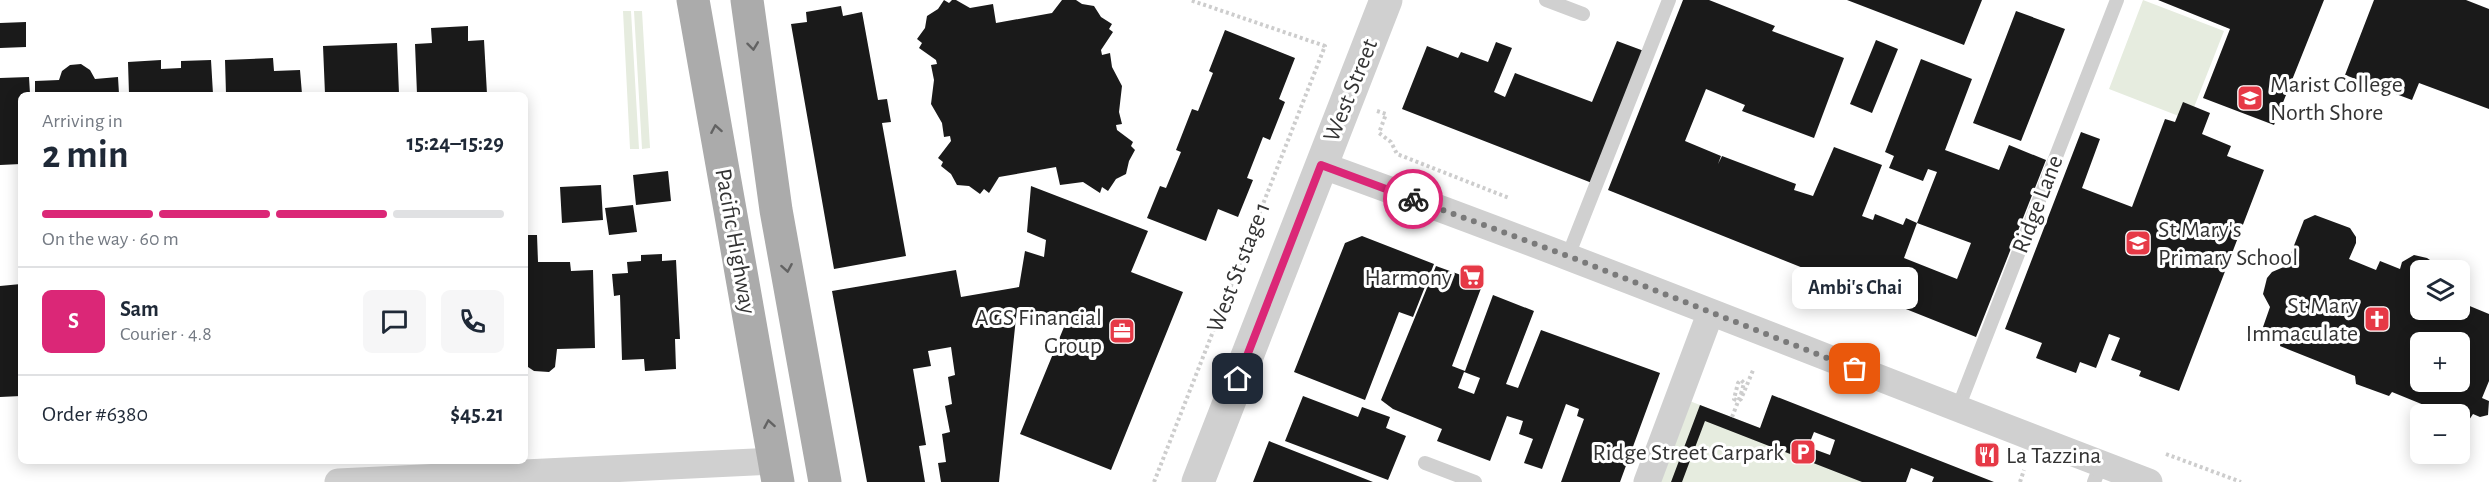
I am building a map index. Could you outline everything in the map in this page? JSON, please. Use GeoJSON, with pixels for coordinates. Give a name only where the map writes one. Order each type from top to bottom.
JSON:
{"type":"FeatureCollection","features":[{"type":"Feature","properties":{"kind":"main road","name":"Pacific Highway"},"geometry":{"type":"LineString","coordinates":[[693,0],[777,471]]}},
{"type":"Feature","properties":{"kind":"main road","name":"Pacific Highway"},"geometry":{"type":"LineString","coordinates":[[747,0],[776,210],[825,482]]}},
{"type":"Feature","properties":{"kind":"street","name":"West Street"},"geometry":{"type":"LineString","coordinates":[[1198,482],[1386,0]]}},
{"type":"Feature","properties":{"kind":"street"},"geometry":{"type":"LineString","coordinates":[[1321,165],[1568,256],[1710,314],[1958,408],[2097,473],[2149,482]]}},
{"type":"Feature","properties":{"kind":"street"},"geometry":{"type":"LineString","coordinates":[[1647,482],[1710,314]]}},
{"type":"Feature","properties":{"kind":"street"},"geometry":{"type":"LineString","coordinates":[[338,482],[777,471]]}},
{"type":"Feature","properties":{"kind":"lane"},"geometry":{"type":"LineString","coordinates":[[1546,0],[1583,14]]}},
{"type":"Feature","properties":{"kind":"lane"},"geometry":{"type":"LineString","coordinates":[[1568,256],[1669,0]]}},
{"type":"Feature","properties":{"kind":"lane","name":"Ridge Lane"},"geometry":{"type":"LineString","coordinates":[[1958,408],[2116,0]]}},
{"type":"Feature","properties":{"kind":"lane"},"geometry":{"type":"LineString","coordinates":[[1425,463],[1475,482]]}},
{"type":"Feature","properties":{"kind":"path","name":"West St stage 1"},"geometry":{"type":"LineString","coordinates":[[1154,482],[1325,46],[1190,0]]}},
{"type":"Feature","properties":{"kind":"path"},"geometry":{"type":"LineString","coordinates":[[1386,114],[1379,134],[1391,142]]}},
{"type":"Feature","properties":{"kind":"path"},"geometry":{"type":"LineString","coordinates":[[1732,417],[1741,394],[1744,383],[1741,380],[1738,383],[1734,399],[1738,401],[1740,400],[1754,368]]}},
{"type":"Feature","properties":{"kind":"path"},"geometry":{"type":"LineString","coordinates":[[2020,482],[2024,470]]}},
{"type":"Feature","properties":{"kind":"shaded area"},"geometry":{"type":"Polygon","coordinates":[[[2143,0],[2224,31],[2189,120],[2109,89],[2143,0]]]}},
{"type":"Feature","properties":{"kind":"shaded area"},"geometry":{"type":"Polygon","coordinates":[[[623,11],[631,11],[639,149],[630,149],[623,11]]]}},
{"type":"Feature","properties":{"kind":"shaded area"},"geometry":{"type":"Polygon","coordinates":[[[634,11],[642,11],[650,148],[642,149],[634,11]]]}},
{"type":"Feature","properties":{"kind":"shaded area"},"geometry":{"type":"Polygon","coordinates":[[[1687,400],[1900,482],[1655,482],[1687,400]]]}},
{"type":"Feature","properties":{"kind":"building"},"geometry":{"type":"Polygon","coordinates":[[[944,0],[949,3],[956,0],[970,8],[993,4],[996,23],[1052,13],[1062,0],[1076,0],[1082,4],[1094,6],[1101,17],[1112,24],[1109,29],[1113,32],[1101,50],[1102,55],[1110,53],[1112,67],[1122,86],[1119,112],[1122,124],[1116,125],[1117,130],[1133,142],[1131,146],[1135,150],[1126,174],[1116,179],[1108,191],[1102,187],[1100,193],[1083,182],[1060,185],[1056,167],[999,177],[989,193],[984,189],[980,194],[969,186],[957,185],[951,174],[941,166],[943,162],[938,158],[951,141],[950,136],[944,137],[942,123],[931,104],[934,80],[931,65],[937,64],[936,60],[919,48],[922,43],[917,39],[925,28],[927,16],[938,9],[944,0]]]}},
{"type":"Feature","properties":{"kind":"building"},"geometry":{"type":"Polygon","coordinates":[[[1683,0],[1709,0],[1775,26],[1772,31],[1844,58],[1814,138],[1742,111],[1745,105],[1706,89],[1685,141],[1721,156],[1718,164],[1722,156],[1796,184],[1794,190],[1813,196],[1834,147],[1882,165],[1862,216],[1873,220],[1875,214],[1903,225],[1906,218],[1917,223],[1937,172],[1928,169],[1923,181],[1889,168],[1894,156],[1885,152],[1921,59],[1972,79],[1945,150],[1999,170],[2009,145],[2046,160],[1976,337],[1608,190],[1683,0]],[[1917,223],[1904,258],[1957,279],[1971,243],[1917,223]]]}},
{"type":"Feature","properties":{"kind":"building"},"geometry":{"type":"Polygon","coordinates":[[[1847,0],[1982,0],[1964,45],[1847,0]]]}},
{"type":"Feature","properties":{"kind":"building"},"geometry":{"type":"Polygon","coordinates":[[[2158,0],[2324,0],[2274,125],[2203,98],[2230,29],[2158,0]]]}},
{"type":"Feature","properties":{"kind":"building"},"geometry":{"type":"Polygon","coordinates":[[[2374,0],[2466,0],[2489,9],[2489,109],[2419,83],[2412,100],[2345,75],[2374,0]]]}},
{"type":"Feature","properties":{"kind":"building"},"geometry":{"type":"Polygon","coordinates":[[[841,6],[843,16],[862,12],[878,100],[887,99],[891,122],[882,123],[906,256],[834,269],[791,24],[807,22],[806,12],[841,6]]]}},
{"type":"Feature","properties":{"kind":"building"},"geometry":{"type":"Polygon","coordinates":[[[2016,11],[2065,29],[2021,141],[1973,123],[2016,11]]]}},
{"type":"Feature","properties":{"kind":"building"},"geometry":{"type":"Polygon","coordinates":[[[26,22],[26,47],[0,48],[0,23],[26,22]]]}},
{"type":"Feature","properties":{"kind":"building"},"geometry":{"type":"Polygon","coordinates":[[[468,26],[468,41],[484,40],[487,92],[417,92],[415,44],[432,43],[431,28],[468,26]]]}},
{"type":"Feature","properties":{"kind":"building"},"geometry":{"type":"Polygon","coordinates":[[[1225,30],[1295,58],[1279,99],[1285,102],[1270,140],[1263,137],[1247,178],[1253,180],[1238,217],[1218,209],[1206,241],[1147,218],[1160,186],[1166,188],[1181,152],[1176,150],[1192,109],[1198,111],[1213,73],[1209,71],[1225,30]]]}},
{"type":"Feature","properties":{"kind":"building"},"geometry":{"type":"Polygon","coordinates":[[[1876,40],[1898,49],[1872,113],[1850,104],[1876,40]]]}},
{"type":"Feature","properties":{"kind":"building"},"geometry":{"type":"Polygon","coordinates":[[[1617,41],[1644,51],[1592,183],[1402,109],[1427,46],[1458,58],[1461,52],[1488,62],[1496,42],[1512,48],[1494,92],[1505,97],[1515,73],[1592,102],[1617,41]]]}},
{"type":"Feature","properties":{"kind":"building"},"geometry":{"type":"Polygon","coordinates":[[[397,43],[399,92],[325,92],[323,46],[397,43]]]}},
{"type":"Feature","properties":{"kind":"building"},"geometry":{"type":"Polygon","coordinates":[[[273,58],[274,71],[300,70],[302,92],[226,92],[225,60],[273,58]]]}},
{"type":"Feature","properties":{"kind":"building"},"geometry":{"type":"Polygon","coordinates":[[[161,60],[161,69],[181,68],[181,61],[211,60],[213,92],[129,92],[128,62],[161,60]]]}},
{"type":"Feature","properties":{"kind":"building"},"geometry":{"type":"Polygon","coordinates":[[[81,64],[90,70],[95,79],[118,77],[119,92],[35,92],[35,81],[59,80],[62,71],[70,65],[81,64]]]}},
{"type":"Feature","properties":{"kind":"building"},"geometry":{"type":"Polygon","coordinates":[[[29,77],[30,92],[18,92],[18,164],[0,165],[0,78],[29,77]]]}},
{"type":"Feature","properties":{"kind":"building","name":"St Mary's Primary School"},"geometry":{"type":"Polygon","coordinates":[[[2183,102],[2210,113],[2202,134],[2231,146],[2227,156],[2264,170],[2179,391],[2139,376],[2141,371],[2111,360],[2120,338],[2109,334],[2096,368],[2080,362],[2076,373],[2036,358],[2042,343],[2005,329],[2081,132],[2100,139],[2082,188],[2132,207],[2165,119],[2175,122],[2183,102]]]}},
{"type":"Feature","properties":{"kind":"building"},"geometry":{"type":"Polygon","coordinates":[[[668,171],[671,201],[636,205],[633,175],[668,171]]]}},
{"type":"Feature","properties":{"kind":"building"},"geometry":{"type":"Polygon","coordinates":[[[601,185],[603,220],[562,223],[560,187],[601,185]]]}},
{"type":"Feature","properties":{"kind":"building"},"geometry":{"type":"Polygon","coordinates":[[[1031,186],[1148,231],[1131,272],[1183,292],[1111,470],[1020,434],[1064,327],[1017,308],[999,482],[941,482],[938,463],[946,462],[942,434],[950,432],[945,406],[952,404],[948,377],[955,375],[951,347],[928,351],[931,366],[913,369],[926,445],[919,446],[925,482],[867,482],[832,291],[956,270],[961,297],[1019,287],[1025,251],[1044,257],[1046,240],[1027,232],[1031,186]]]}},
{"type":"Feature","properties":{"kind":"building"},"geometry":{"type":"Polygon","coordinates":[[[633,205],[637,232],[609,235],[605,208],[633,205]]]}},
{"type":"Feature","properties":{"kind":"building","name":"St Mary Immaculate"},"geometry":{"type":"Polygon","coordinates":[[[2315,215],[2350,228],[2356,237],[2356,243],[2349,259],[2376,270],[2380,261],[2400,269],[2402,262],[2414,255],[2430,260],[2410,260],[2410,320],[2470,320],[2470,306],[2489,314],[2489,381],[2482,398],[2489,401],[2488,415],[2480,417],[2473,414],[2470,418],[2470,404],[2421,404],[2392,392],[2389,396],[2356,384],[2355,376],[2280,346],[2282,335],[2263,327],[2270,307],[2263,294],[2267,278],[2272,272],[2286,266],[2304,220],[2315,215]]]}},
{"type":"Feature","properties":{"kind":"building"},"geometry":{"type":"Polygon","coordinates":[[[528,235],[537,235],[538,262],[570,262],[571,271],[593,270],[595,348],[557,349],[555,367],[549,372],[534,371],[528,367],[528,235]]]}},
{"type":"Feature","properties":{"kind":"building"},"geometry":{"type":"Polygon","coordinates":[[[1362,236],[1434,264],[1413,317],[1399,312],[1365,400],[1294,372],[1345,243],[1362,236]]]}},
{"type":"Feature","properties":{"kind":"building"},"geometry":{"type":"Polygon","coordinates":[[[662,254],[662,261],[676,260],[680,339],[675,339],[676,369],[645,371],[644,359],[622,360],[620,295],[614,296],[612,274],[628,273],[627,262],[641,261],[641,255],[662,254]]]}},
{"type":"Feature","properties":{"kind":"building"},"geometry":{"type":"Polygon","coordinates":[[[1436,266],[1483,283],[1452,366],[1465,371],[1493,295],[1534,311],[1506,384],[1518,388],[1541,330],[1660,373],[1620,482],[1561,482],[1584,419],[1577,416],[1579,409],[1566,404],[1542,469],[1524,463],[1533,439],[1519,434],[1523,421],[1507,416],[1490,461],[1437,441],[1442,429],[1393,409],[1381,400],[1436,266]],[[1464,372],[1458,388],[1474,394],[1480,378],[1464,372]]]}},
{"type":"Feature","properties":{"kind":"building"},"geometry":{"type":"Polygon","coordinates":[[[18,284],[18,396],[0,397],[0,286],[18,284]]]}},
{"type":"Feature","properties":{"kind":"building"},"geometry":{"type":"Polygon","coordinates":[[[1772,395],[1994,482],[1932,482],[1934,477],[1911,468],[1906,482],[1862,482],[1705,421],[1682,482],[1671,482],[1700,405],[1760,428],[1772,395]],[[1814,432],[1808,447],[1830,455],[1835,440],[1814,432]]]}},
{"type":"Feature","properties":{"kind":"building"},"geometry":{"type":"Polygon","coordinates":[[[1303,396],[1358,417],[1362,407],[1390,417],[1386,428],[1406,436],[1388,480],[1285,441],[1303,396]]]}},
{"type":"Feature","properties":{"kind":"building"},"geometry":{"type":"Polygon","coordinates":[[[1269,441],[1373,482],[1253,482],[1269,441]]]}},
{"type":"Feature","properties":{"kind":"way so far"},"geometry":{"type":"LineString","coordinates":[[1413,199],[1568,256],[1710,314],[1855,369]]}},
{"type":"Feature","properties":{"kind":"place","name":"Marist College North Shore"},"geometry":{"type":"Point","coordinates":[2250,98]}},
{"type":"Feature","properties":{"kind":"place","name":"St Mary's Primary School"},"geometry":{"type":"Point","coordinates":[2138,243]}},
{"type":"Feature","properties":{"kind":"place","name":"Harmony"},"geometry":{"type":"Point","coordinates":[1472,277]}},
{"type":"Feature","properties":{"kind":"place","name":"St Mary Immaculate"},"geometry":{"type":"Point","coordinates":[2377,319]}},
{"type":"Feature","properties":{"kind":"place","name":"AGS Financial Group"},"geometry":{"type":"Point","coordinates":[1122,331]}},
{"type":"Feature","properties":{"kind":"place","name":"Ambi's Chai"},"geometry":{"type":"Point","coordinates":[1855,369]}},
{"type":"Feature","properties":{"kind":"place","name":"Ridge Street Carpark"},"geometry":{"type":"Point","coordinates":[1803,452]}},
{"type":"Feature","properties":{"kind":"place","name":"La Tazzina"},"geometry":{"type":"Point","coordinates":[1987,455]}},
{"type":"Feature","properties":{"kind":"route"},"geometry":{"type":"LineString","coordinates":[[1238,379],[1321,165],[1413,199]]}}]}
